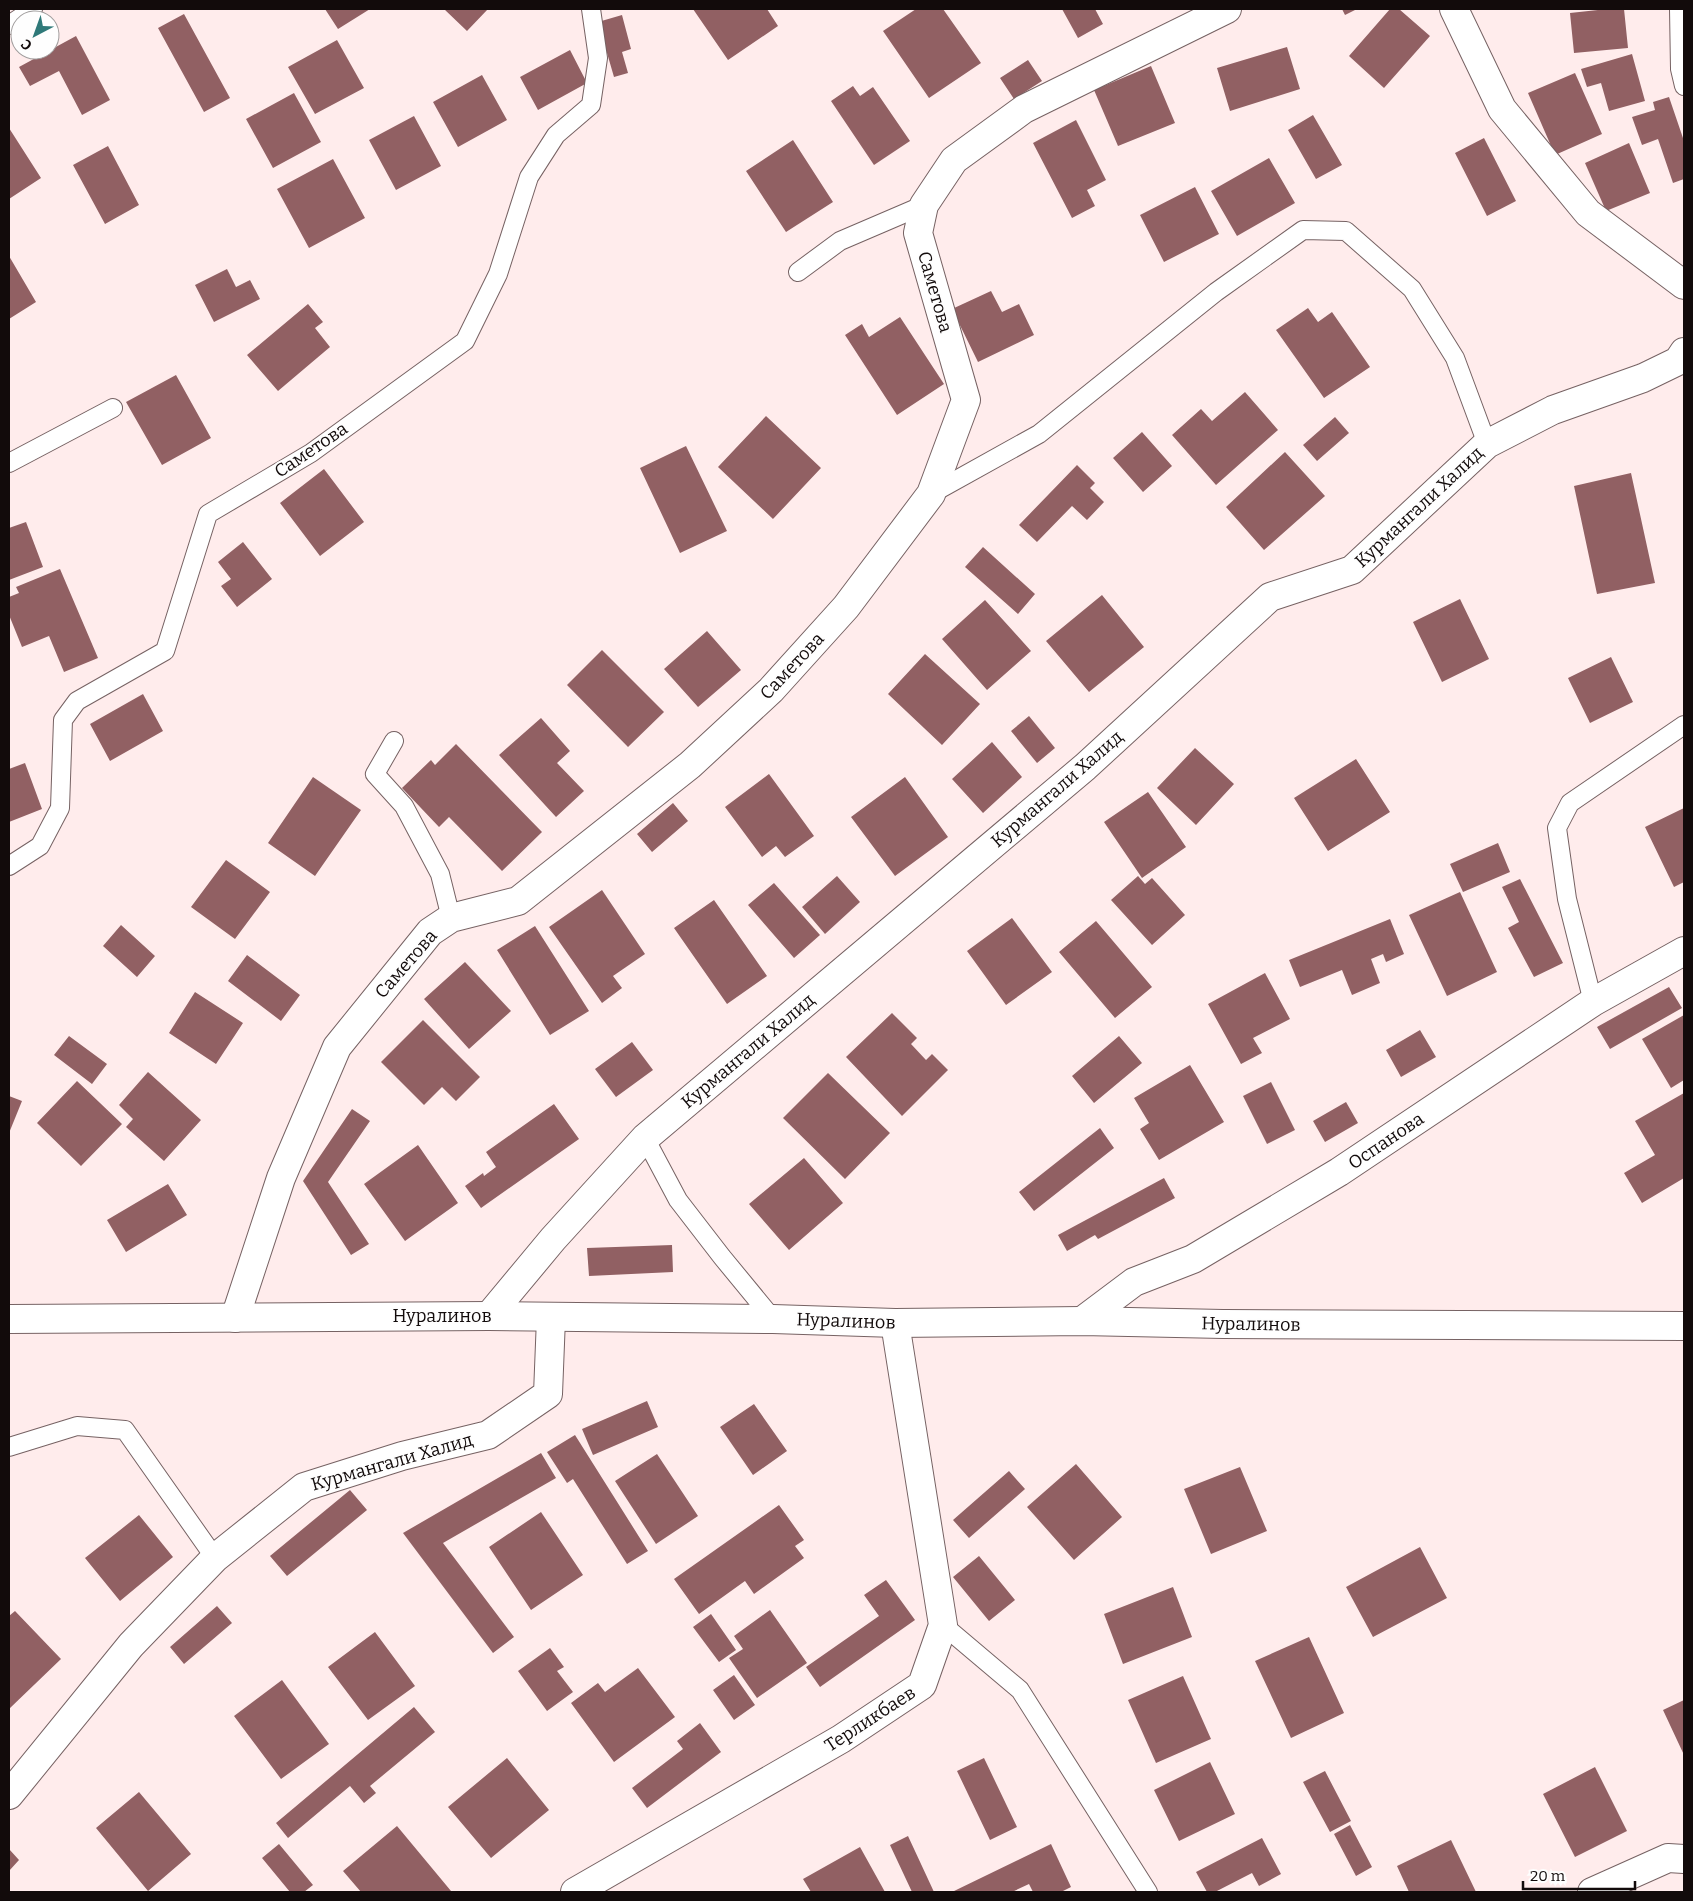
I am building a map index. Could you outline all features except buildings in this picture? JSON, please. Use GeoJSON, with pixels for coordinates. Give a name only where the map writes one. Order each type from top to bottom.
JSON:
{"type":"FeatureCollection","features":[{"type":"Feature","properties":{"kind":"street","name":"Саметова"},"geometry":{"type":"LineString","coordinates":[[235,1318],[281,1178],[337,1047],[430,932],[451,918],[518,902],[690,765],[771,690],[846,607],[931,494],[966,400],[918,233],[924,205],[954,160],[1024,109],[1228,9]]}},
{"type":"Feature","properties":{"kind":"street"},"geometry":{"type":"LineString","coordinates":[[1454,9],[1502,109],[1588,213],[1684,285]]}},
{"type":"Feature","properties":{"kind":"street","name":"Курмангали Халид"},"geometry":{"type":"LineString","coordinates":[[489,1316],[552,1239],[645,1138],[1084,767],[1270,597],[1352,570],[1487,444],[1553,410],[1643,378],[1678,361],[1684,352]]}},
{"type":"Feature","properties":{"kind":"street","name":"Оспанова"},"geometry":{"type":"LineString","coordinates":[[1082,1321],[1134,1282],[1193,1259],[1339,1172],[1594,1002],[1684,951]]}},
{"type":"Feature","properties":{"kind":"street","name":"Нуралинов"},"geometry":{"type":"LineString","coordinates":[[9,1319],[489,1316],[773,1319],[896,1323],[1082,1321],[1223,1324],[1684,1326]]}},
{"type":"Feature","properties":{"kind":"street","name":"Курмангали Халид"},"geometry":{"type":"LineString","coordinates":[[9,1794],[131,1645],[215,1558],[304,1487],[402,1456],[488,1435],[548,1394],[551,1318]]}},
{"type":"Feature","properties":{"kind":"street","name":"Терликбаев"},"geometry":{"type":"LineString","coordinates":[[575,1892],[842,1739],[922,1685],[943,1625],[896,1323]]}},
{"type":"Feature","properties":{"kind":"street"},"geometry":{"type":"LineString","coordinates":[[1592,1892],[1668,1858],[1684,1859]]}},
{"type":"Feature","properties":{"kind":"lane"},"geometry":{"type":"LineString","coordinates":[[9,25],[33,9]]}},
{"type":"Feature","properties":{"kind":"lane","name":"Саметова"},"geometry":{"type":"LineString","coordinates":[[9,866],[40,846],[60,808],[63,720],[78,701],[165,651],[208,514],[311,453],[465,341],[498,274],[529,177],[556,135],[591,105],[598,58],[591,9]]}},
{"type":"Feature","properties":{"kind":"lane"},"geometry":{"type":"LineString","coordinates":[[1679,9],[1680,70],[1684,86]]}},
{"type":"Feature","properties":{"kind":"lane"},"geometry":{"type":"LineString","coordinates":[[798,272],[840,241],[924,205]]}},
{"type":"Feature","properties":{"kind":"lane"},"geometry":{"type":"LineString","coordinates":[[931,494],[1039,434],[1216,292],[1303,230],[1346,232],[1412,289],[1455,358],[1487,444]]}},
{"type":"Feature","properties":{"kind":"lane"},"geometry":{"type":"LineString","coordinates":[[9,463],[113,408]]}},
{"type":"Feature","properties":{"kind":"lane"},"geometry":{"type":"LineString","coordinates":[[1594,1002],[1567,899],[1557,828],[1570,803],[1684,725]]}},
{"type":"Feature","properties":{"kind":"lane"},"geometry":{"type":"LineString","coordinates":[[394,741],[375,774],[404,806],[440,874],[451,918]]}},
{"type":"Feature","properties":{"kind":"lane"},"geometry":{"type":"LineString","coordinates":[[645,1138],[678,1200],[773,1319]]}},
{"type":"Feature","properties":{"kind":"lane"},"geometry":{"type":"LineString","coordinates":[[9,1446],[77,1426],[125,1430],[215,1558]]}},
{"type":"Feature","properties":{"kind":"lane"},"geometry":{"type":"LineString","coordinates":[[943,1625],[1020,1690],[1148,1892]]}}]}
